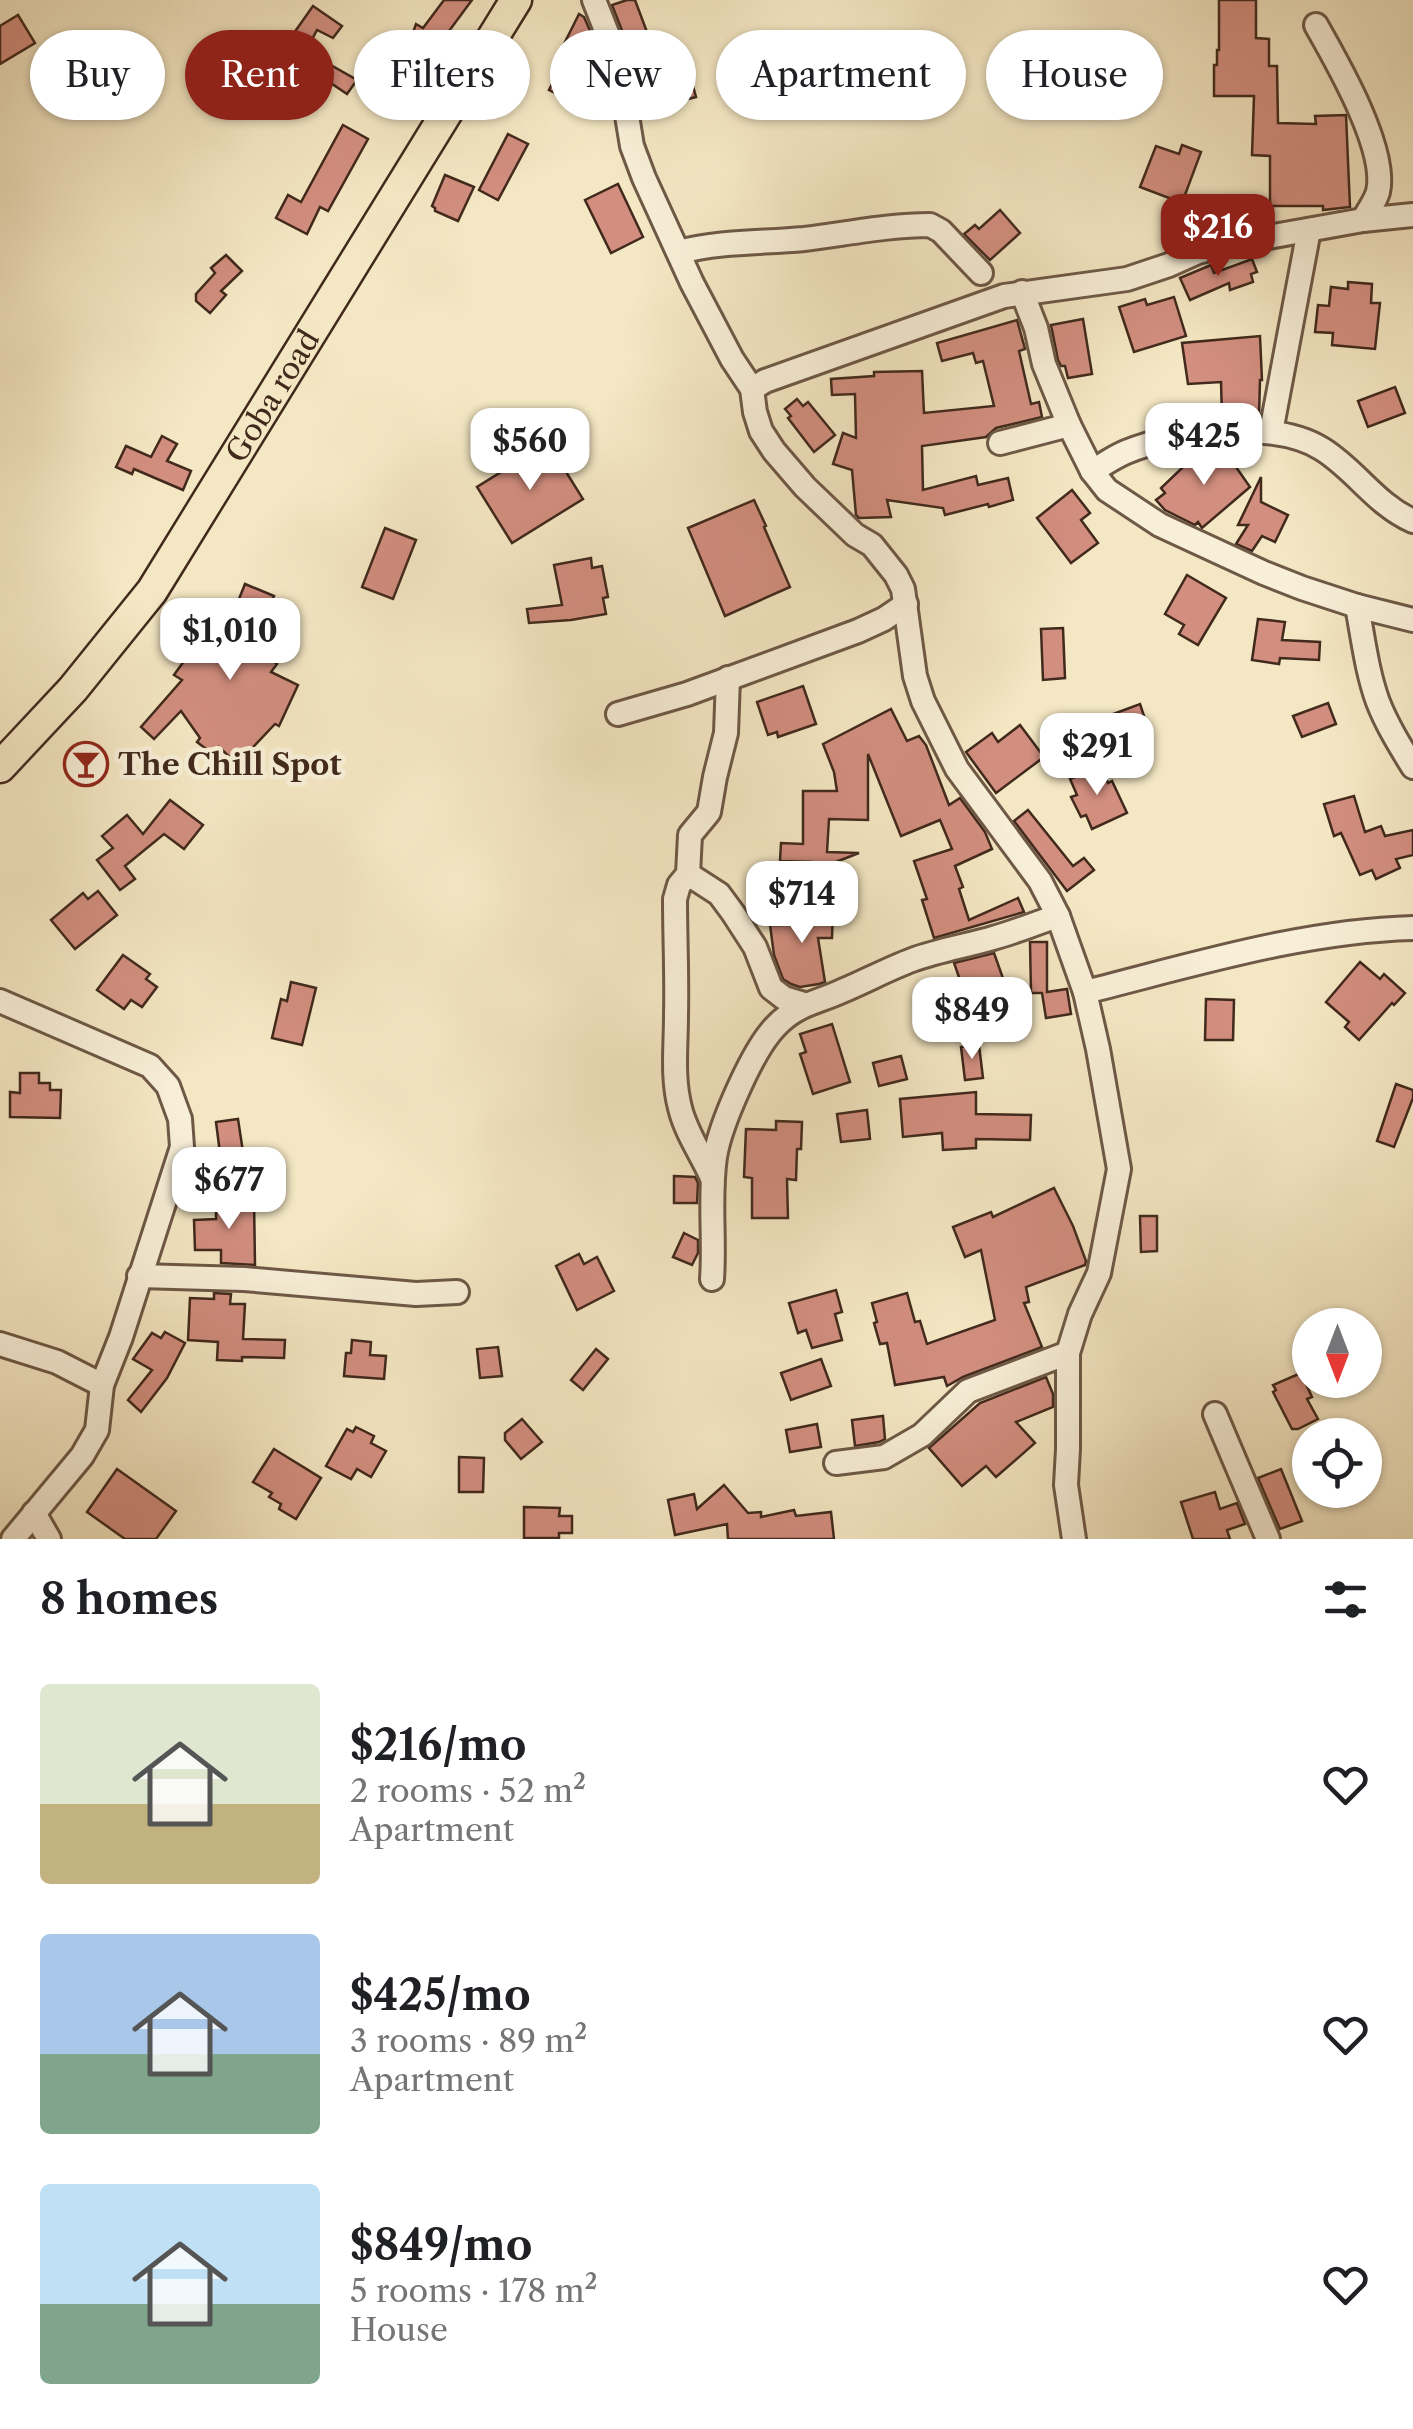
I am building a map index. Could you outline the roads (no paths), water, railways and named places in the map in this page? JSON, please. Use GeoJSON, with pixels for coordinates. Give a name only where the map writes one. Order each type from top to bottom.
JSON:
{"type":"FeatureCollection","features":[{"type":"Feature","properties":{"kind":"main road","name":"Goba road"},"geometry":{"type":"LineString","coordinates":[[0,767],[73,690],[152,591],[516,0]]}},
{"type":"Feature","properties":{"kind":"street"},"geometry":{"type":"LineString","coordinates":[[594,0],[618,61],[632,146],[692,284],[752,389],[761,430],[806,487],[855,535],[872,545],[904,589],[915,676],[923,702],[957,769],[1040,881],[1058,916],[1086,992],[1119,1169],[1099,1273],[1080,1314],[1068,1354],[1066,1485],[1074,1539]]}},
{"type":"Feature","properties":{"kind":"street"},"geometry":{"type":"LineString","coordinates":[[1316,25],[1348,81],[1378,161],[1378,191],[1363,220]]}},
{"type":"Feature","properties":{"kind":"street"},"geometry":{"type":"LineString","coordinates":[[752,389],[765,380],[1004,296],[1127,279],[1228,244],[1413,215]]}},
{"type":"Feature","properties":{"kind":"street"},"geometry":{"type":"LineString","coordinates":[[679,252],[703,246],[930,225],[941,231],[981,274]]}},
{"type":"Feature","properties":{"kind":"street"},"geometry":{"type":"LineString","coordinates":[[1271,432],[1310,230]]}},
{"type":"Feature","properties":{"kind":"street"},"geometry":{"type":"LineString","coordinates":[[1022,292],[1044,364],[1069,425],[1106,490],[1160,525],[1290,583],[1413,620]]}},
{"type":"Feature","properties":{"kind":"street"},"geometry":{"type":"LineString","coordinates":[[1000,444],[1069,425]]}},
{"type":"Feature","properties":{"kind":"street"},"geometry":{"type":"LineString","coordinates":[[1092,471],[1126,452],[1179,436],[1271,432],[1304,439],[1325,450],[1384,504],[1413,521]]}},
{"type":"Feature","properties":{"kind":"street"},"geometry":{"type":"LineString","coordinates":[[618,714],[687,694],[858,632],[906,604]]}},
{"type":"Feature","properties":{"kind":"street"},"geometry":{"type":"LineString","coordinates":[[1358,606],[1378,702],[1413,766]]}},
{"type":"Feature","properties":{"kind":"street"},"geometry":{"type":"LineString","coordinates":[[712,1180],[680,1111],[674,1059],[675,899],[688,874],[690,835],[709,812],[726,733],[728,678]]}},
{"type":"Feature","properties":{"kind":"street"},"geometry":{"type":"LineString","coordinates":[[688,874],[719,894],[755,947],[771,988],[784,998],[804,1004]]}},
{"type":"Feature","properties":{"kind":"street"},"geometry":{"type":"LineString","coordinates":[[712,1279],[712,1180],[716,1152],[736,1096],[776,1026],[804,1004],[910,961],[1058,916]]}},
{"type":"Feature","properties":{"kind":"street"},"geometry":{"type":"LineString","coordinates":[[1086,992],[1338,934],[1413,928]]}},
{"type":"Feature","properties":{"kind":"street"},"geometry":{"type":"LineString","coordinates":[[0,1001],[150,1066],[168,1086],[180,1119],[182,1146],[121,1338],[102,1385],[97,1430],[82,1456],[13,1539]]}},
{"type":"Feature","properties":{"kind":"street"},"geometry":{"type":"LineString","coordinates":[[139,1276],[416,1294],[457,1292]]}},
{"type":"Feature","properties":{"kind":"street"},"geometry":{"type":"LineString","coordinates":[[0,1344],[56,1362],[102,1385]]}},
{"type":"Feature","properties":{"kind":"street"},"geometry":{"type":"LineString","coordinates":[[836,1463],[884,1457],[922,1435],[968,1391],[1068,1354]]}},
{"type":"Feature","properties":{"kind":"street"},"geometry":{"type":"LineString","coordinates":[[1215,1414],[1268,1539]]}},
{"type":"Feature","properties":{"kind":"street"},"geometry":{"type":"LineString","coordinates":[[34,1512],[49,1539]]}},
{"type":"Feature","properties":{"kind":"place","name":"The Chill Spot"},"geometry":{"type":"Point","coordinates":[86,764]}}]}
